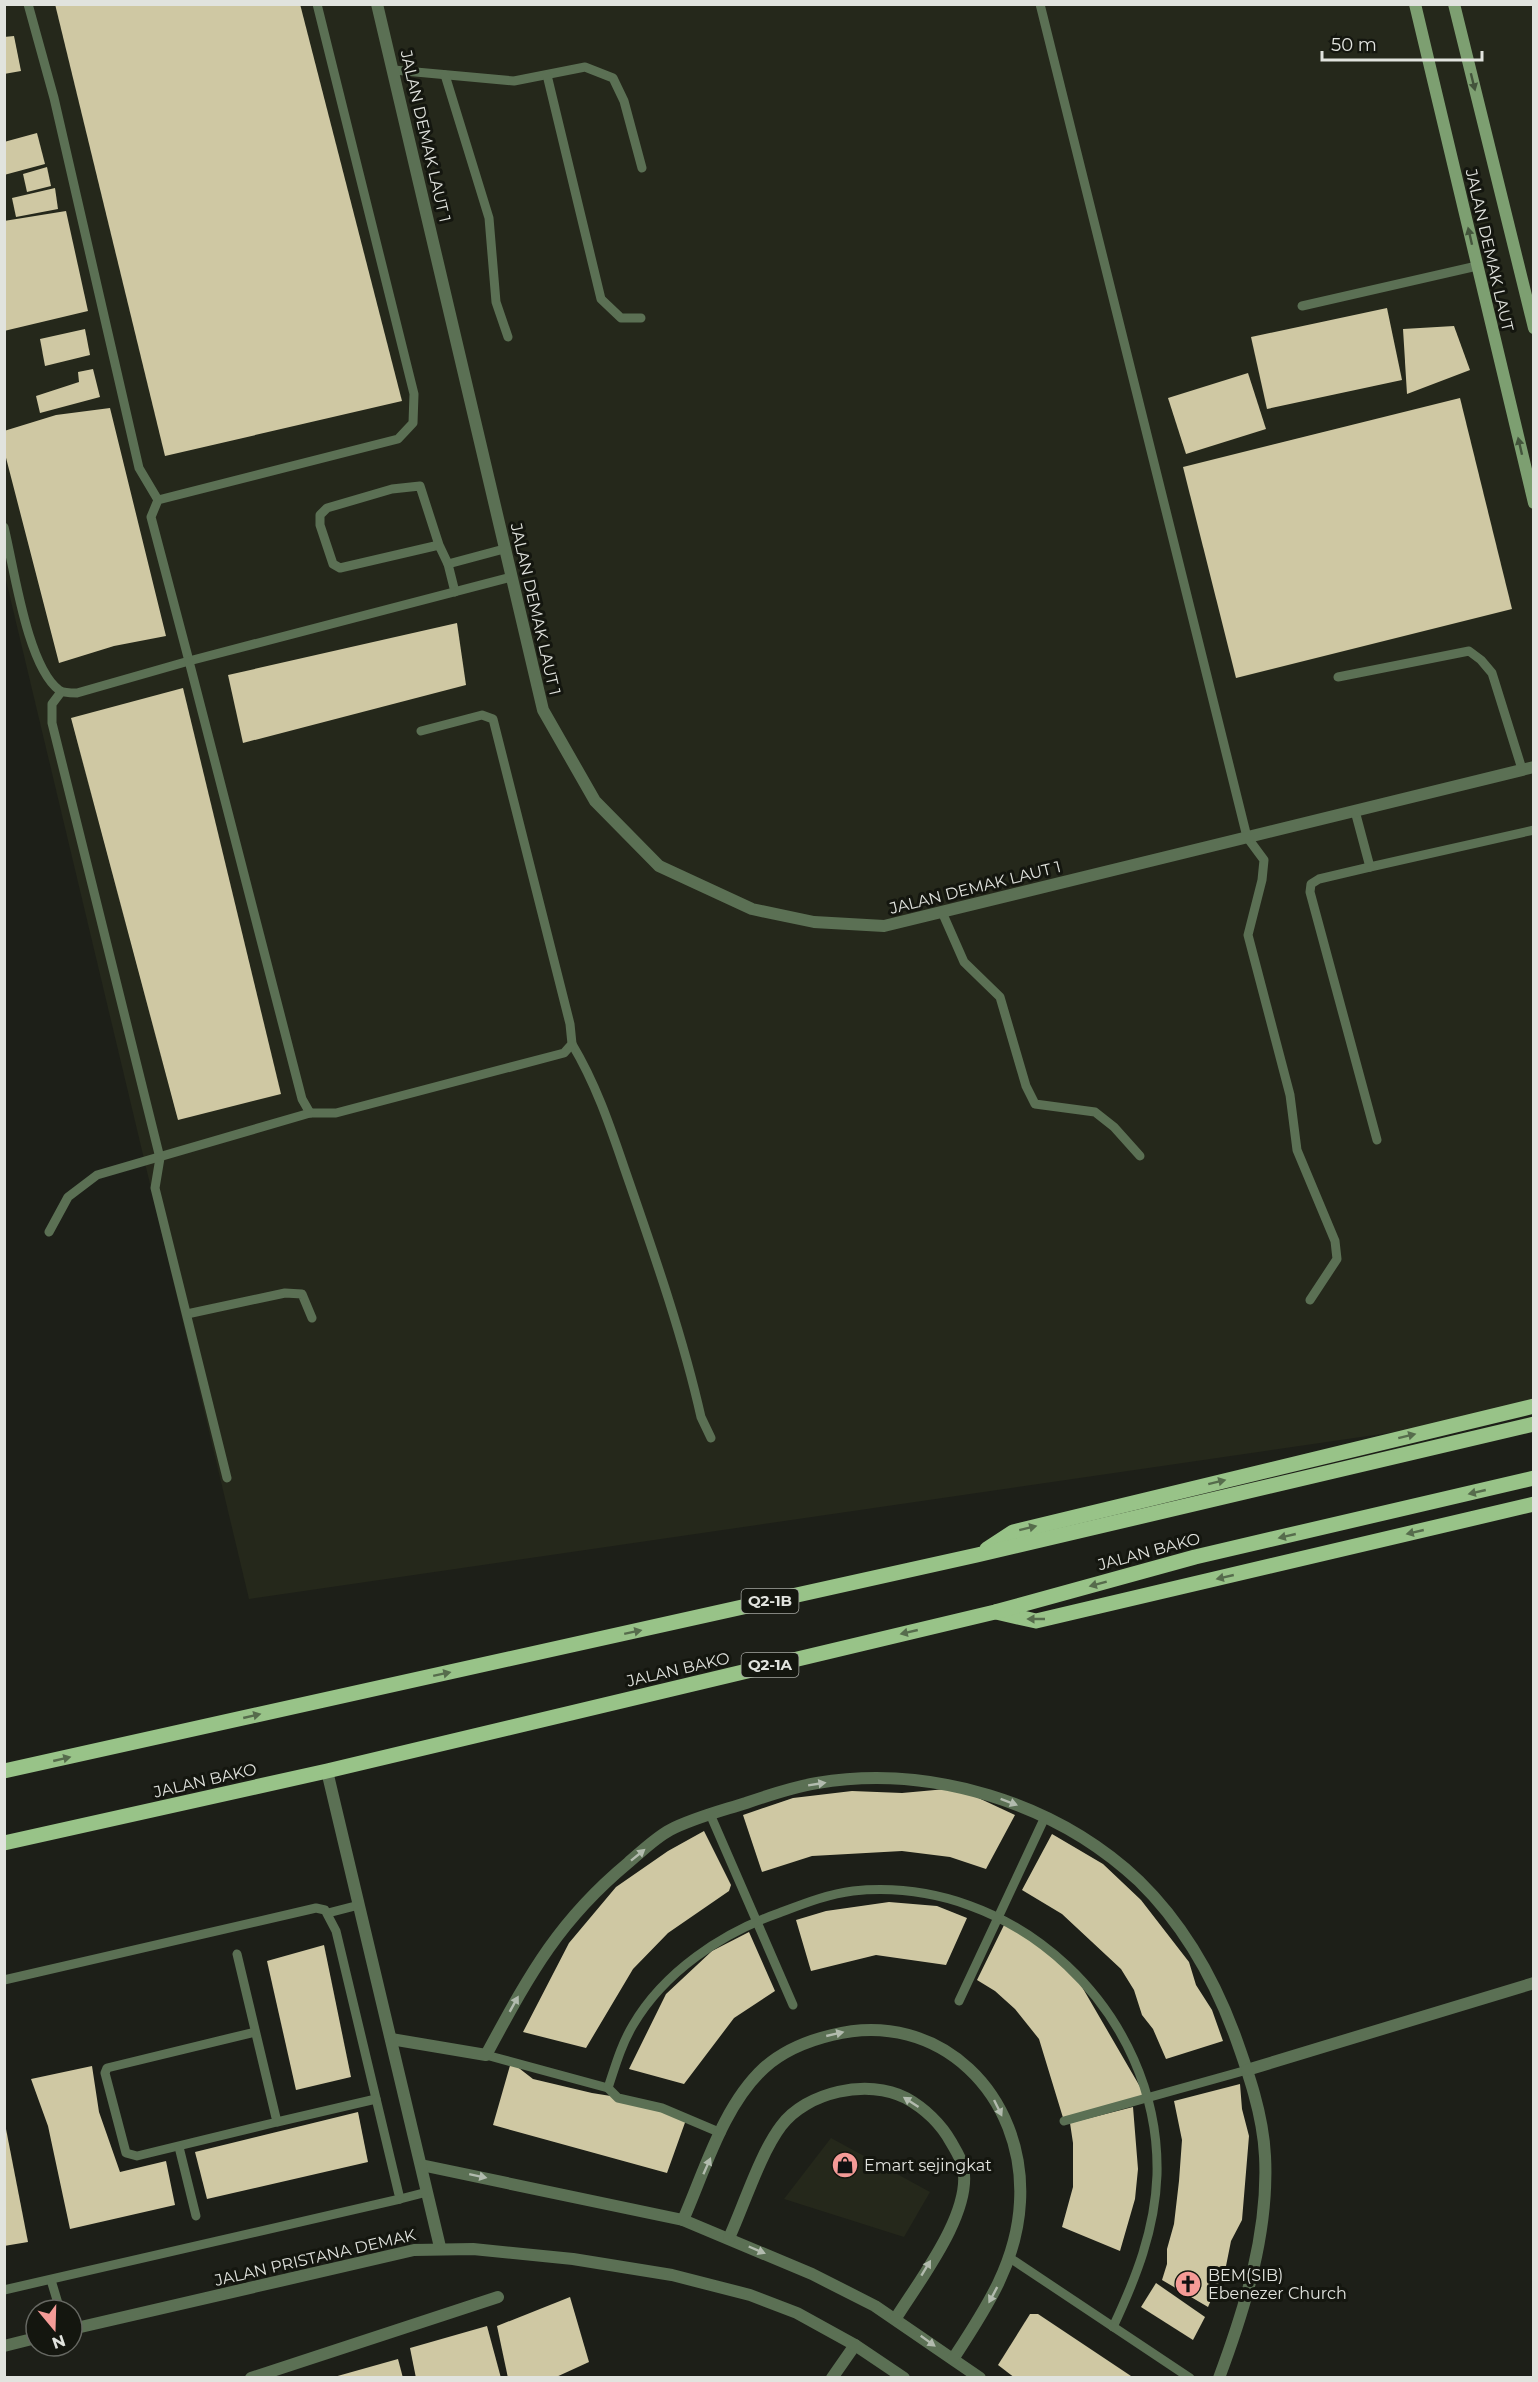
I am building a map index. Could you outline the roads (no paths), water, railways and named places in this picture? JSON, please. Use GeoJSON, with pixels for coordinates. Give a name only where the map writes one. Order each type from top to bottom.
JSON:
{"type":"FeatureCollection","features":[{"type":"Feature","properties":{"kind":"main road","name":"JALAN DEMAK LAUT"},"geometry":{"type":"LineString","coordinates":[[1415,4],[1533,503]]}},
{"type":"Feature","properties":{"kind":"main road","name":"JALAN DEMAK LAUT"},"geometry":{"type":"LineString","coordinates":[[1454,4],[1533,328]]}},
{"type":"Feature","properties":{"kind":"main road"},"geometry":{"type":"LineString","coordinates":[[977,1556],[1013,1532],[1533,1406]]}},
{"type":"Feature","properties":{"kind":"main road","name":"JALAN BAKO"},"geometry":{"type":"LineString","coordinates":[[4,1771],[977,1556],[1533,1424]]}},
{"type":"Feature","properties":{"kind":"main road","name":"JALAN BAKO"},"geometry":{"type":"LineString","coordinates":[[4,1844],[327,1771],[995,1612],[1195,1557],[1533,1478]]}},
{"type":"Feature","properties":{"kind":"main road"},"geometry":{"type":"LineString","coordinates":[[995,1612],[1036,1621],[1533,1504]]}},
{"type":"Feature","properties":{"kind":"street","name":"JALAN DEMAK LAUT 1"},"geometry":{"type":"LineString","coordinates":[[377,4],[543,710],[595,801],[659,866],[752,909],[814,922],[884,926],[1528,768]]}},
{"type":"Feature","properties":{"kind":"street"},"geometry":{"type":"LineString","coordinates":[[327,1771],[440,2247]]}},
{"type":"Feature","properties":{"kind":"street"},"geometry":{"type":"LineString","coordinates":[[391,2039],[486,2055],[534,1968],[573,1914],[613,1876],[670,1830],[710,1814],[817,1783],[859,1780],[920,1781],[944,1785],[1001,1799],[1045,1816],[1082,1838],[1138,1881],[1173,1920],[1201,1962],[1222,2003],[1247,2070],[1263,2132],[1265,2159],[1263,2209],[1258,2243],[1236,2332],[1219,2378]]}},
{"type":"Feature","properties":{"kind":"street"},"geometry":{"type":"LineString","coordinates":[[1247,2070],[1533,1983]]}},
{"type":"Feature","properties":{"kind":"street"},"geometry":{"type":"LineString","coordinates":[[683,2220],[721,2133],[740,2096],[769,2064],[791,2049],[809,2040],[870,2029],[917,2035],[954,2054],[971,2068],[993,2098],[1011,2136],[1018,2171],[1020,2200],[1018,2225],[1010,2258],[994,2295],[953,2359]]}},
{"type":"Feature","properties":{"kind":"street"},"geometry":{"type":"LineString","coordinates":[[729,2238],[766,2154],[781,2126],[794,2113],[811,2101],[837,2092],[866,2089],[906,2098],[936,2120],[948,2137],[963,2167],[963,2188],[958,2210],[942,2242],[896,2318]]}},
{"type":"Feature","properties":{"kind":"street"},"geometry":{"type":"LineString","coordinates":[[420,2165],[683,2220],[812,2274],[896,2318],[980,2378]]}},
{"type":"Feature","properties":{"kind":"street","name":"JALAN PRISTANA DEMAK"},"geometry":{"type":"LineString","coordinates":[[84,2326],[414,2250],[440,2247],[573,2259],[672,2275],[778,2304],[855,2345],[904,2378]]}},
{"type":"Feature","properties":{"kind":"street"},"geometry":{"type":"LineString","coordinates":[[251,2378],[498,2297]]}},
{"type":"Feature","properties":{"kind":"street"},"geometry":{"type":"LineString","coordinates":[[4,2346],[24,2341]]}},
{"type":"Feature","properties":{"kind":"street"},"geometry":{"type":"LineString","coordinates":[[832,2378],[855,2345]]}},
{"type":"Feature","properties":{"kind":"lane"},"geometry":{"type":"LineString","coordinates":[[28,4],[54,98],[140,468],[158,500]]}},
{"type":"Feature","properties":{"kind":"lane"},"geometry":{"type":"LineString","coordinates":[[158,500],[398,439],[413,423],[414,394],[317,4]]}},
{"type":"Feature","properties":{"kind":"lane"},"geometry":{"type":"LineString","coordinates":[[1040,4],[1247,837],[1264,860],[1262,880],[1248,935],[1290,1095],[1297,1150],[1335,1241],[1337,1259],[1310,1300]]}},
{"type":"Feature","properties":{"kind":"lane"},"geometry":{"type":"LineString","coordinates":[[394,70],[514,81],[585,67],[613,78],[624,101],[642,168]]}},
{"type":"Feature","properties":{"kind":"lane"},"geometry":{"type":"LineString","coordinates":[[445,75],[489,218],[496,302],[508,337]]}},
{"type":"Feature","properties":{"kind":"lane"},"geometry":{"type":"LineString","coordinates":[[548,75],[601,299],[621,318],[641,318]]}},
{"type":"Feature","properties":{"kind":"lane"},"geometry":{"type":"LineString","coordinates":[[1302,306],[1477,266]]}},
{"type":"Feature","properties":{"kind":"lane"},"geometry":{"type":"LineString","coordinates":[[439,545],[340,568],[333,564],[320,525],[320,515],[327,508],[392,489],[420,486],[439,545],[448,564],[455,592]]}},
{"type":"Feature","properties":{"kind":"lane"},"geometry":{"type":"LineString","coordinates":[[158,500],[151,517],[302,1098],[310,1113]]}},
{"type":"Feature","properties":{"kind":"lane"},"geometry":{"type":"LineString","coordinates":[[4,527],[35,655],[50,681],[61,692],[76,693],[189,661],[511,577]]}},
{"type":"Feature","properties":{"kind":"lane"},"geometry":{"type":"LineString","coordinates":[[448,564],[504,549]]}},
{"type":"Feature","properties":{"kind":"lane"},"geometry":{"type":"LineString","coordinates":[[1338,677],[1469,651],[1481,660],[1492,674],[1528,768]]}},
{"type":"Feature","properties":{"kind":"lane"},"geometry":{"type":"LineString","coordinates":[[61,692],[52,704],[52,723],[160,1158],[155,1188],[227,1478]]}},
{"type":"Feature","properties":{"kind":"lane"},"geometry":{"type":"LineString","coordinates":[[421,731],[482,715],[494,719],[570,1024],[572,1044],[590,1074],[615,1139],[652,1250],[702,1417],[711,1438]]}},
{"type":"Feature","properties":{"kind":"lane"},"geometry":{"type":"LineString","coordinates":[[1355,811],[1370,867]]}},
{"type":"Feature","properties":{"kind":"lane"},"geometry":{"type":"LineString","coordinates":[[1377,1140],[1310,892],[1311,884],[1319,879],[1533,830]]}},
{"type":"Feature","properties":{"kind":"lane"},"geometry":{"type":"LineString","coordinates":[[942,912],[964,962],[1000,997],[1026,1086],[1035,1104],[1095,1112],[1114,1127],[1140,1156]]}},
{"type":"Feature","properties":{"kind":"lane"},"geometry":{"type":"LineString","coordinates":[[49,1232],[68,1197],[97,1175],[310,1113],[336,1113],[564,1053],[572,1044]]}},
{"type":"Feature","properties":{"kind":"lane"},"geometry":{"type":"LineString","coordinates":[[187,1314],[285,1293],[302,1294],[312,1318]]}},
{"type":"Feature","properties":{"kind":"lane"},"geometry":{"type":"LineString","coordinates":[[710,1814],[794,2005]]}},
{"type":"Feature","properties":{"kind":"lane"},"geometry":{"type":"LineString","coordinates":[[959,2001],[1045,1816]]}},
{"type":"Feature","properties":{"kind":"lane"},"geometry":{"type":"LineString","coordinates":[[608,2088],[626,2038],[655,1996],[694,1960],[730,1934],[757,1921],[824,1897],[871,1890],[930,1895],[958,1901],[998,1917],[1038,1940],[1064,1962],[1096,1998],[1123,2038],[1146,2097],[1157,2172],[1154,2212],[1139,2269],[1113,2327]]}},
{"type":"Feature","properties":{"kind":"lane"},"geometry":{"type":"LineString","coordinates":[[4,1980],[316,1908],[328,1913],[359,1905]]}},
{"type":"Feature","properties":{"kind":"lane"},"geometry":{"type":"LineString","coordinates":[[328,1913],[336,1930],[400,2199]]}},
{"type":"Feature","properties":{"kind":"lane"},"geometry":{"type":"LineString","coordinates":[[237,1954],[277,2122]]}},
{"type":"Feature","properties":{"kind":"lane"},"geometry":{"type":"LineString","coordinates":[[255,2032],[107,2068],[105,2073],[126,2153],[137,2156],[179,2147],[376,2099]]}},
{"type":"Feature","properties":{"kind":"lane"},"geometry":{"type":"LineString","coordinates":[[486,2055],[608,2088],[618,2098],[662,2108],[721,2133]]}},
{"type":"Feature","properties":{"kind":"lane"},"geometry":{"type":"LineString","coordinates":[[1064,2121],[1247,2070]]}},
{"type":"Feature","properties":{"kind":"lane"},"geometry":{"type":"LineString","coordinates":[[179,2147],[196,2216]]}},
{"type":"Feature","properties":{"kind":"lane"},"geometry":{"type":"LineString","coordinates":[[4,2290],[427,2192]]}},
{"type":"Feature","properties":{"kind":"lane"},"geometry":{"type":"LineString","coordinates":[[1010,2258],[1190,2378]]}},
{"type":"Feature","properties":{"kind":"lane"},"geometry":{"type":"LineString","coordinates":[[51,2280],[56,2298]]}},
{"type":"Feature","properties":{"kind":"place","name":"Emart sejingkat"},"geometry":{"type":"Point","coordinates":[845,2165]}},
{"type":"Feature","properties":{"kind":"place","name":"BEM(SIB) Ebenezer Church"},"geometry":{"type":"Point","coordinates":[1188,2284]}}]}
